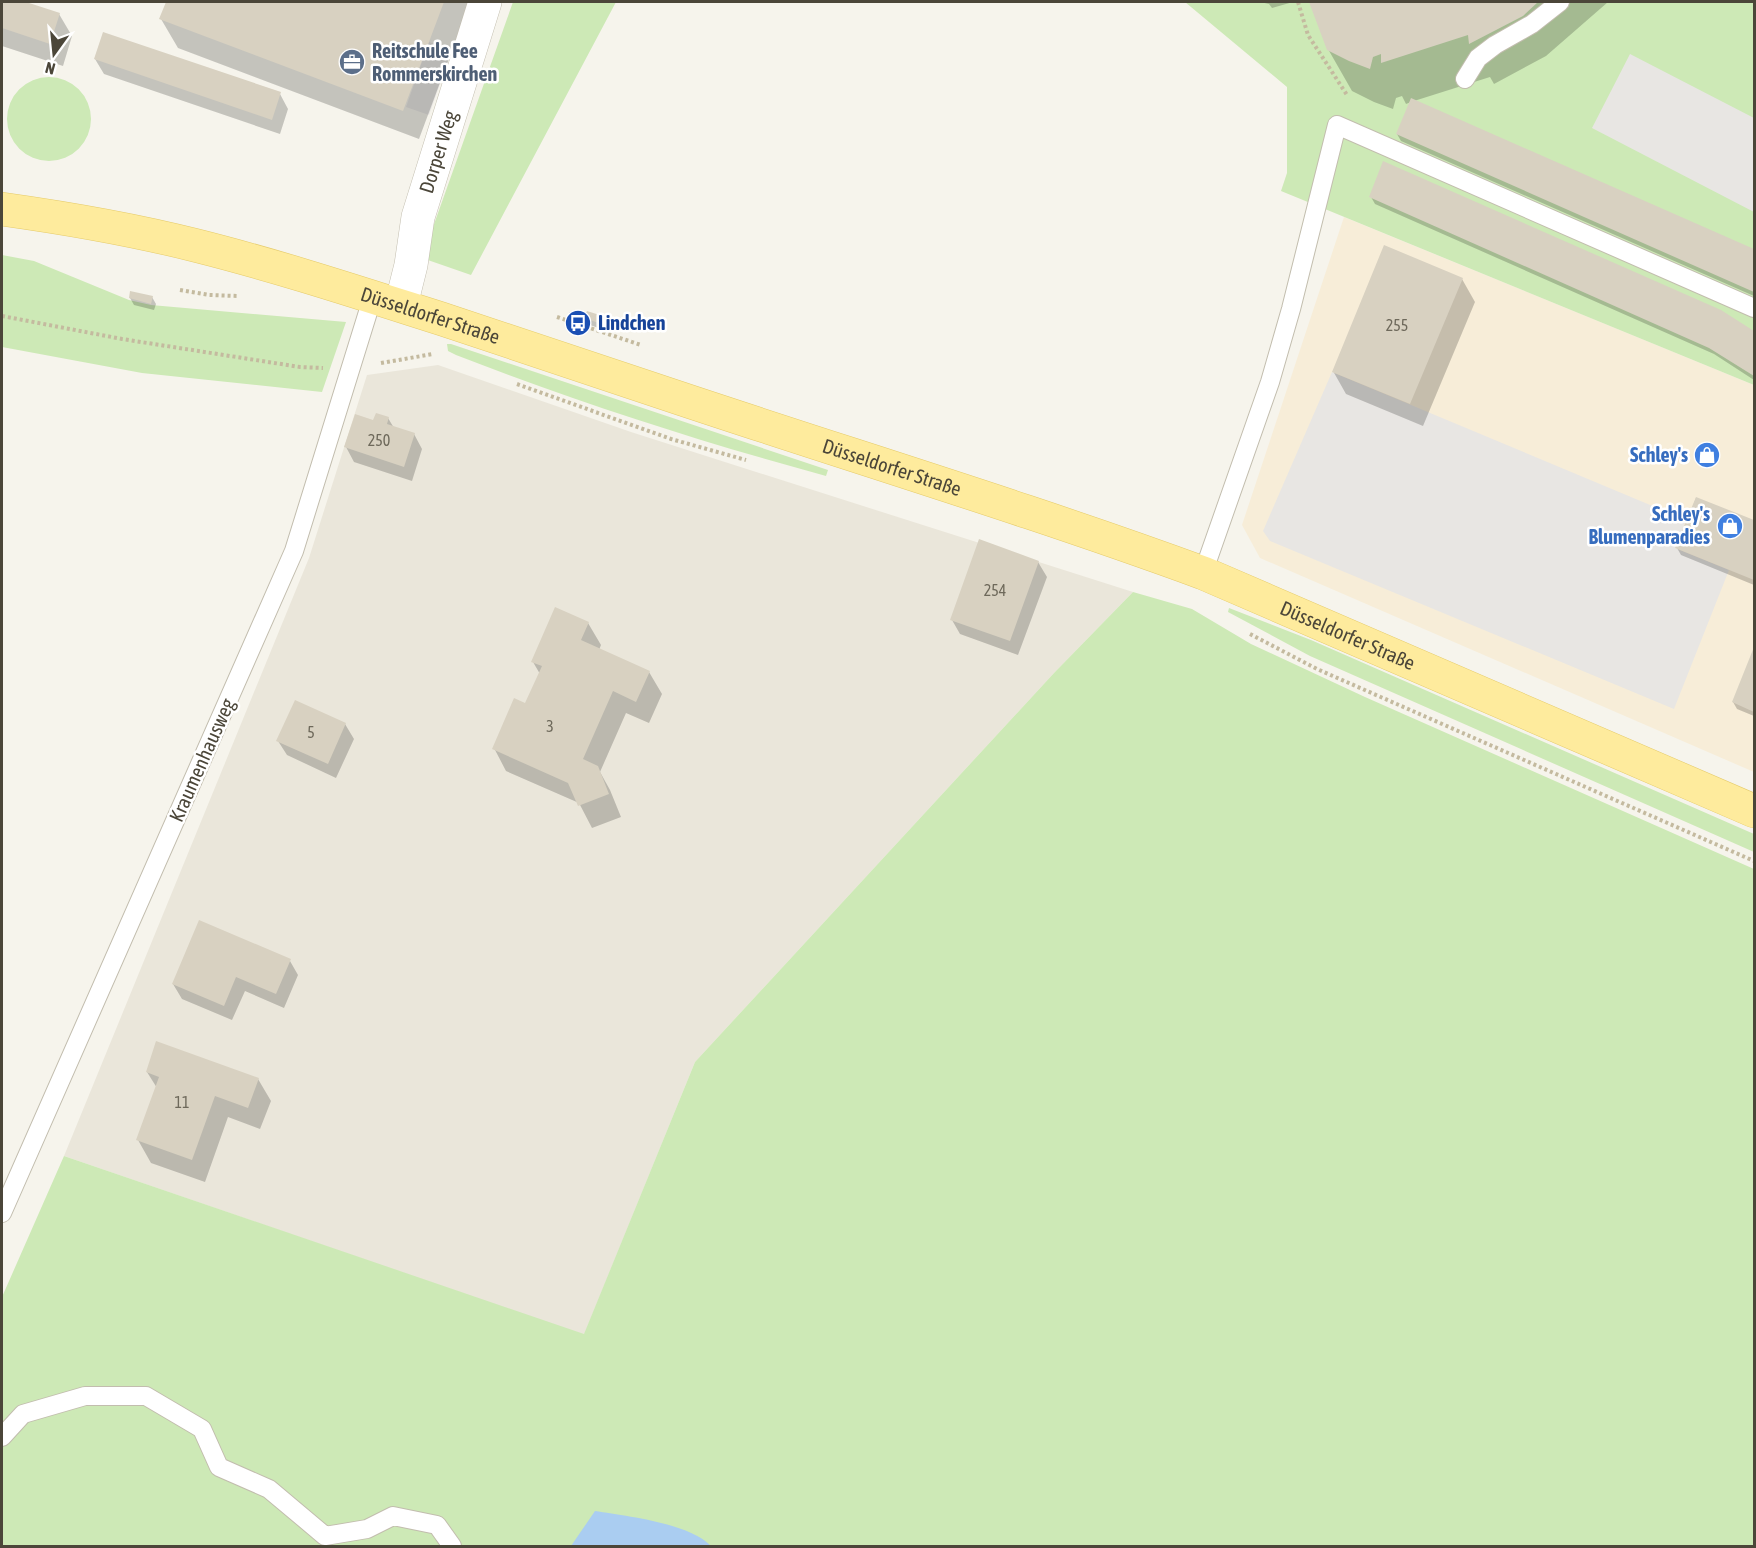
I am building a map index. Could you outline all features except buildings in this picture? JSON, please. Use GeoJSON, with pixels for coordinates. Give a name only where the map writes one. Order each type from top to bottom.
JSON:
{"type":"FeatureCollection","features":[{"type":"Feature","properties":{"kind":"main road","name":"Düsseldorfer Straße"},"geometry":{"type":"LineString","coordinates":[[2,209],[68,219],[192,244],[387,301],[768,428],[980,495],[1203,573],[1755,811]]}},
{"type":"Feature","properties":{"kind":"street","name":"Dorper Weg"},"geometry":{"type":"LineString","coordinates":[[387,301],[411,266],[418,217],[485,2]]}},
{"type":"Feature","properties":{"kind":"lane"},"geometry":{"type":"LineString","coordinates":[[1465,80],[1478,58],[1495,45],[1532,24],[1560,2]]}},
{"type":"Feature","properties":{"kind":"lane"},"geometry":{"type":"LineString","coordinates":[[1203,573],[1270,382],[1291,309],[1337,125],[1755,308]]}},
{"type":"Feature","properties":{"kind":"lane","name":"Kraumenhausweg"},"geometry":{"type":"LineString","coordinates":[[2,1213],[294,551],[351,368],[387,301]]}},
{"type":"Feature","properties":{"kind":"lane"},"geometry":{"type":"LineString","coordinates":[[2,1437],[23,1414],[85,1396],[146,1396],[202,1429],[219,1467],[269,1489],[325,1536],[367,1529],[393,1516],[437,1525],[452,1546]]}},
{"type":"Feature","properties":{"kind":"path"},"geometry":{"type":"LineString","coordinates":[[1298,2],[1308,35],[1347,95]]}},
{"type":"Feature","properties":{"kind":"path","name":"Düsseldorfer Straße"},"geometry":{"type":"LineString","coordinates":[[2,316],[123,339],[300,367],[351,368],[432,354],[443,358]]}},
{"type":"Feature","properties":{"kind":"path"},"geometry":{"type":"LineString","coordinates":[[507,380],[671,439],[752,462]]}},
{"type":"Feature","properties":{"kind":"path","name":"Düsseldorfer Straße"},"geometry":{"type":"LineString","coordinates":[[1244,631],[1317,669],[1755,861]]}},
{"type":"Feature","properties":{"kind":"shaded area"},"geometry":{"type":"Polygon","coordinates":[[[429,42],[452,50],[429,115],[406,107],[429,42]]]}},
{"type":"Feature","properties":{"kind":"shaded area"},"geometry":{"type":"Polygon","coordinates":[[[1630,54],[1754,118],[1754,212],[1592,128],[1630,54]]]}},
{"type":"Feature","properties":{"kind":"shaded area"},"geometry":{"type":"Polygon","coordinates":[[[1344,217],[1754,385],[1754,772],[1260,558],[1242,525],[1344,217]]]}},
{"type":"Feature","properties":{"kind":"shaded area"},"geometry":{"type":"Polygon","coordinates":[[[438,365],[631,432],[1133,592],[1054,673],[695,1062],[584,1335],[64,1156],[309,558],[367,375],[438,365]]]}},
{"type":"Feature","properties":{"kind":"shaded area"},"geometry":{"type":"Polygon","coordinates":[[[1332,372],[1686,520],[1675,548],[1729,570],[1674,709],[1270,541],[1263,531],[1332,372]]]}},
{"type":"Feature","properties":{"kind":"green space"},"geometry":{"type":"Polygon","coordinates":[[[513,2],[616,2],[471,275],[422,258],[513,2]]]}},
{"type":"Feature","properties":{"kind":"green space"},"geometry":{"type":"Polygon","coordinates":[[[1185,2],[1754,2],[1754,385],[1281,191],[1287,173],[1287,87],[1185,2]]]}},
{"type":"Feature","properties":{"kind":"green space"},"geometry":{"type":"Polygon","coordinates":[[[49,77],[65,80],[79,89],[88,103],[91,119],[88,135],[79,149],[65,158],[49,161],[33,158],[19,149],[10,135],[7,119],[10,103],[19,89],[33,80],[49,77]]]}},
{"type":"Feature","properties":{"kind":"green space"},"geometry":{"type":"Polygon","coordinates":[[[2,255],[34,261],[129,300],[151,305],[346,322],[322,392],[142,373],[2,347],[2,255]]]}},
{"type":"Feature","properties":{"kind":"green space"},"geometry":{"type":"Polygon","coordinates":[[[447,344],[828,470],[826,476],[686,435],[547,389],[456,355],[448,351],[447,344]]]}},
{"type":"Feature","properties":{"kind":"green space"},"geometry":{"type":"Polygon","coordinates":[[[1133,592],[1192,609],[1251,644],[1365,697],[1754,869],[1754,1546],[2,1546],[2,1297],[64,1156],[584,1334],[695,1062],[1054,673],[1133,592]]]}},
{"type":"Feature","properties":{"kind":"green space"},"geometry":{"type":"Polygon","coordinates":[[[1229,608],[1311,640],[1754,834],[1754,852],[1310,656],[1228,612],[1229,608]]]}},
{"type":"Feature","properties":{"kind":"water"},"geometry":{"type":"Polygon","coordinates":[[[595,1511],[673,1526],[701,1538],[711,1546],[571,1546],[595,1511]]]}},
{"type":"Feature","properties":{"kind":"place","name":"Reitschule Fee Rommerskirchen"},"geometry":{"type":"Point","coordinates":[352,62]}},
{"type":"Feature","properties":{"kind":"place","name":"Lindchen"},"geometry":{"type":"Point","coordinates":[578,323]}},
{"type":"Feature","properties":{"kind":"place","name":"Schley's"},"geometry":{"type":"Point","coordinates":[1707,455]}},
{"type":"Feature","properties":{"kind":"place","name":"Schley's Blumenparadies"},"geometry":{"type":"Point","coordinates":[1730,526]}}]}
